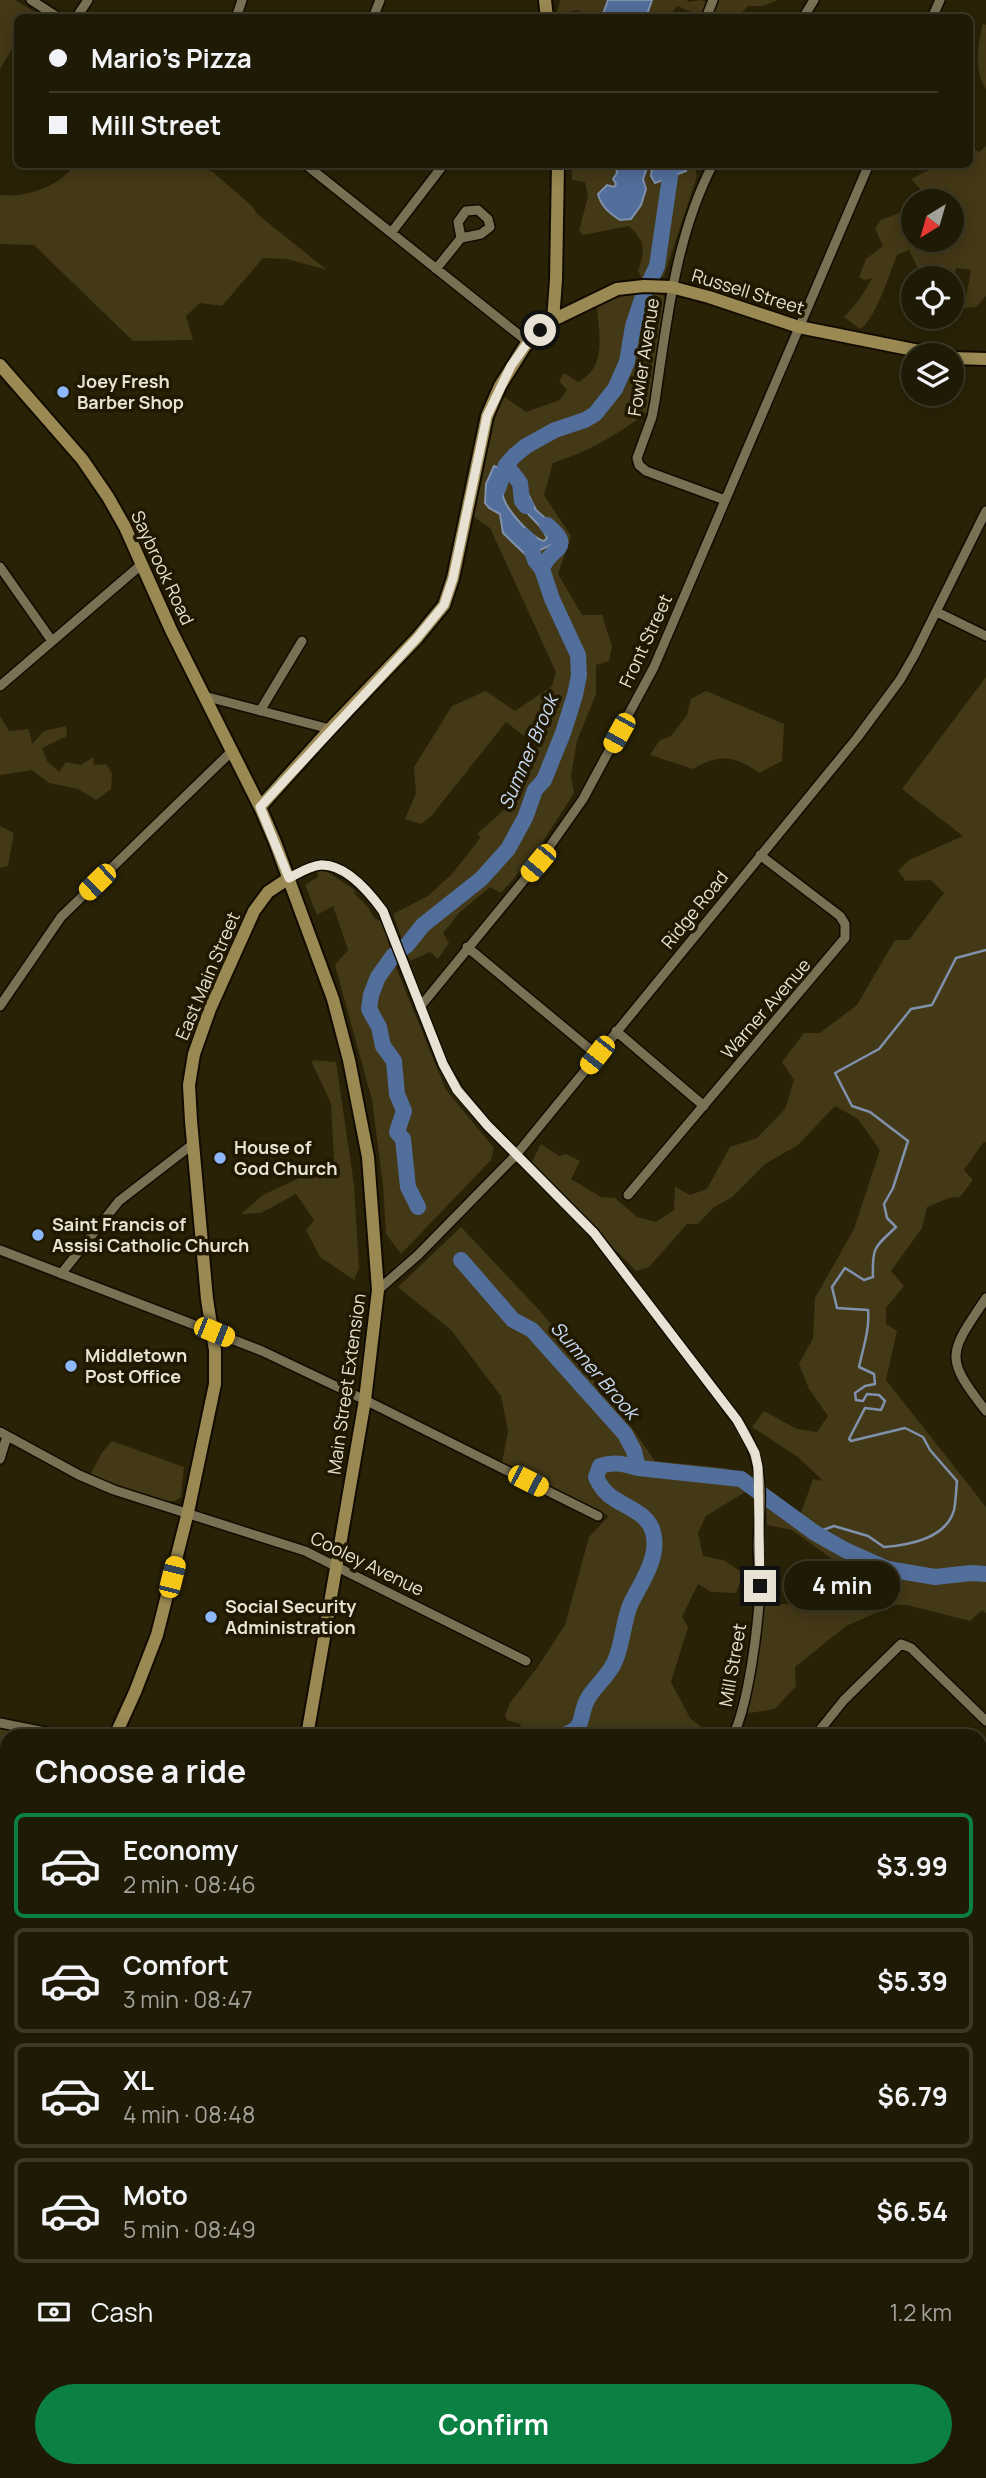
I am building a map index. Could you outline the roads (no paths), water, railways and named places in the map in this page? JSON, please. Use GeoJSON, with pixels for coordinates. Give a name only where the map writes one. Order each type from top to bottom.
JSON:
{"type":"FeatureCollection","features":[{"type":"Feature","properties":{"kind":"main road"},"geometry":{"type":"LineString","coordinates":[[289,878],[260,807],[417,638],[447,599],[487,416],[500,386],[528,342],[553,320],[558,168]]}},
{"type":"Feature","properties":{"kind":"main road","name":"Russell Street"},"geometry":{"type":"LineString","coordinates":[[553,320],[604,294],[628,286],[671,287],[799,327],[901,347]]}},
{"type":"Feature","properties":{"kind":"main road"},"geometry":{"type":"LineString","coordinates":[[964,358],[986,359]]}},
{"type":"Feature","properties":{"kind":"main road","name":"Saybrook Road"},"geometry":{"type":"LineString","coordinates":[[0,365],[90,470],[108,497],[260,807]]}},
{"type":"Feature","properties":{"kind":"main road","name":"East Main Street"},"geometry":{"type":"LineString","coordinates":[[118,1729],[157,1635],[214,1392],[214,1332],[207,1299],[189,1085],[199,1037],[254,911],[268,892],[289,878]]}},
{"type":"Feature","properties":{"kind":"main road","name":"Main Street Extension"},"geometry":{"type":"LineString","coordinates":[[289,878],[333,999],[349,1060],[368,1157],[378,1290],[365,1399],[308,1729]]}},
{"type":"Feature","properties":{"kind":"street"},"geometry":{"type":"LineString","coordinates":[[31,0],[52,14]]}},
{"type":"Feature","properties":{"kind":"street"},"geometry":{"type":"LineString","coordinates":[[309,168],[528,342]]}},
{"type":"Feature","properties":{"kind":"street"},"geometry":{"type":"LineString","coordinates":[[391,233],[441,168]]}},
{"type":"Feature","properties":{"kind":"street","name":"Fowler Avenue"},"geometry":{"type":"LineString","coordinates":[[710,168],[695,205],[671,287],[655,401],[649,428],[638,454],[638,462],[646,471],[725,500]]}},
{"type":"Feature","properties":{"kind":"street","name":"Front Street"},"geometry":{"type":"LineString","coordinates":[[420,1007],[538,863],[583,799],[654,667],[867,168]]}},
{"type":"Feature","properties":{"kind":"street"},"geometry":{"type":"LineString","coordinates":[[436,269],[461,239]]}},
{"type":"Feature","properties":{"kind":"street","name":"Ridge Road"},"geometry":{"type":"LineString","coordinates":[[378,1290],[418,1255],[516,1155],[857,738],[900,680],[937,612],[986,511]]}},
{"type":"Feature","properties":{"kind":"street"},"geometry":{"type":"LineString","coordinates":[[0,686],[142,564]]}},
{"type":"Feature","properties":{"kind":"street"},"geometry":{"type":"LineString","coordinates":[[0,567],[52,640]]}},
{"type":"Feature","properties":{"kind":"street"},"geometry":{"type":"LineString","coordinates":[[937,612],[986,636]]}},
{"type":"Feature","properties":{"kind":"street"},"geometry":{"type":"LineString","coordinates":[[260,711],[302,641]]}},
{"type":"Feature","properties":{"kind":"street"},"geometry":{"type":"LineString","coordinates":[[204,696],[330,729]]}},
{"type":"Feature","properties":{"kind":"street"},"geometry":{"type":"LineString","coordinates":[[0,1006],[61,918],[232,751]]}},
{"type":"Feature","properties":{"kind":"street","name":"Warner Avenue"},"geometry":{"type":"LineString","coordinates":[[628,1195],[845,938],[845,923],[841,916],[760,855]]}},
{"type":"Feature","properties":{"kind":"street","name":"Mill Street"},"geometry":{"type":"LineString","coordinates":[[289,878],[314,866],[331,867],[352,878],[372,896],[391,929],[449,1078],[487,1125],[594,1233],[737,1420],[755,1453],[760,1482],[758,1611],[743,1708],[736,1729]]}},
{"type":"Feature","properties":{"kind":"street"},"geometry":{"type":"LineString","coordinates":[[467,947],[597,1055]]}},
{"type":"Feature","properties":{"kind":"street"},"geometry":{"type":"LineString","coordinates":[[616,1031],[704,1106]]}},
{"type":"Feature","properties":{"kind":"street"},"geometry":{"type":"LineString","coordinates":[[61,1274],[119,1201],[193,1144]]}},
{"type":"Feature","properties":{"kind":"street"},"geometry":{"type":"LineString","coordinates":[[0,1250],[262,1351],[365,1399],[598,1516]]}},
{"type":"Feature","properties":{"kind":"street"},"geometry":{"type":"LineString","coordinates":[[986,1298],[963,1334],[956,1354],[957,1365],[966,1386],[986,1411]]}},
{"type":"Feature","properties":{"kind":"street"},"geometry":{"type":"LineString","coordinates":[[0,1459],[3,1434]]}},
{"type":"Feature","properties":{"kind":"street","name":"Cooley Avenue"},"geometry":{"type":"LineString","coordinates":[[3,1434],[79,1475],[114,1490],[276,1540],[337,1565],[526,1661]]}},
{"type":"Feature","properties":{"kind":"street"},"geometry":{"type":"LineString","coordinates":[[821,1729],[844,1700],[901,1644],[911,1648],[986,1721]]}},
{"type":"Feature","properties":{"kind":"street"},"geometry":{"type":"LineString","coordinates":[[0,1723],[30,1729]]}},
{"type":"Feature","properties":{"kind":"water"},"geometry":{"type":"Polygon","coordinates":[[[608,0],[652,0],[647,14],[603,14],[608,0]]]}},
{"type":"Feature","properties":{"kind":"water"},"geometry":{"type":"Polygon","coordinates":[[[616,168],[647,168],[643,179],[646,189],[641,205],[631,219],[620,220],[612,215],[598,194],[607,185],[614,187],[616,184],[613,179],[617,173],[616,168]]]}},
{"type":"Feature","properties":{"kind":"water"},"geometry":{"type":"Polygon","coordinates":[[[647,168],[684,168],[686,171],[655,183],[651,176],[652,169],[647,168]]]}},
{"type":"Feature","properties":{"kind":"water"},"geometry":{"type":"Polygon","coordinates":[[[494,466],[502,469],[504,473],[503,496],[520,522],[539,539],[544,541],[547,538],[523,507],[518,491],[521,486],[525,488],[536,510],[564,539],[527,556],[503,533],[500,514],[485,503],[486,484],[494,466]]]}},
{"type":"Feature","properties":{"kind":"waterway","name":"Sumner Brook"},"geometry":{"type":"LineString","coordinates":[[498,489],[506,465],[514,456],[555,430],[595,414],[615,389],[627,362],[633,326],[643,296],[657,266],[670,177],[665,168]]}},
{"type":"Feature","properties":{"kind":"waterway"},"geometry":{"type":"LineString","coordinates":[[506,465],[520,483],[522,501],[526,506]]}},
{"type":"Feature","properties":{"kind":"waterway"},"geometry":{"type":"LineString","coordinates":[[542,569],[560,544],[556,533],[547,525]]}},
{"type":"Feature","properties":{"kind":"waterway","name":"Sumner Brook"},"geometry":{"type":"LineString","coordinates":[[418,1207],[408,1187],[403,1139],[397,1132],[404,1111],[397,1094],[394,1061],[383,1046],[379,1027],[369,1009],[371,995],[378,977],[393,956],[407,945],[423,925],[481,879],[508,849],[525,818],[535,790],[544,780],[563,733],[579,675],[578,655],[552,599],[542,569],[524,536]]}},
{"type":"Feature","properties":{"kind":"waterway"},"geometry":{"type":"LineString","coordinates":[[815,1533],[834,1526],[868,1536],[884,1547],[904,1544],[935,1534],[950,1520],[954,1510],[957,1481],[930,1450],[923,1437],[905,1428],[851,1441],[849,1439],[865,1408],[881,1410],[885,1401],[879,1395],[867,1394],[863,1401],[856,1400],[855,1393],[865,1386],[875,1384],[874,1374],[859,1367],[867,1331],[868,1310],[837,1308],[832,1287],[845,1268],[864,1280],[873,1277],[876,1248],[896,1227],[887,1218],[884,1204],[893,1188],[908,1141],[870,1112],[852,1106],[835,1073],[879,1049],[911,1009],[932,1005],[956,958],[986,950]]}},
{"type":"Feature","properties":{"kind":"waterway","name":"Sumner Brook"},"geometry":{"type":"LineString","coordinates":[[461,1260],[513,1320],[532,1330],[625,1434],[634,1451],[638,1468],[605,1464],[600,1466],[596,1477],[609,1495],[646,1519],[653,1532],[654,1551],[628,1610],[615,1661],[587,1700],[576,1729]]}},
{"type":"Feature","properties":{"kind":"waterway"},"geometry":{"type":"LineString","coordinates":[[638,1468],[741,1479],[815,1533],[888,1569],[935,1577],[986,1574]]}},
{"type":"Feature","properties":{"kind":"place","name":"Joey Fresh Barber Shop"},"geometry":{"type":"Point","coordinates":[63,392]}},
{"type":"Feature","properties":{"kind":"place","name":"House of God Church"},"geometry":{"type":"Point","coordinates":[220,1158]}},
{"type":"Feature","properties":{"kind":"place","name":"Saint Francis of Assisi Catholic Church"},"geometry":{"type":"Point","coordinates":[38,1235]}},
{"type":"Feature","properties":{"kind":"place","name":"Middletown Post Office"},"geometry":{"type":"Point","coordinates":[71,1366]}},
{"type":"Feature","properties":{"kind":"place","name":"Social Security Administration"},"geometry":{"type":"Point","coordinates":[211,1617]}}]}
